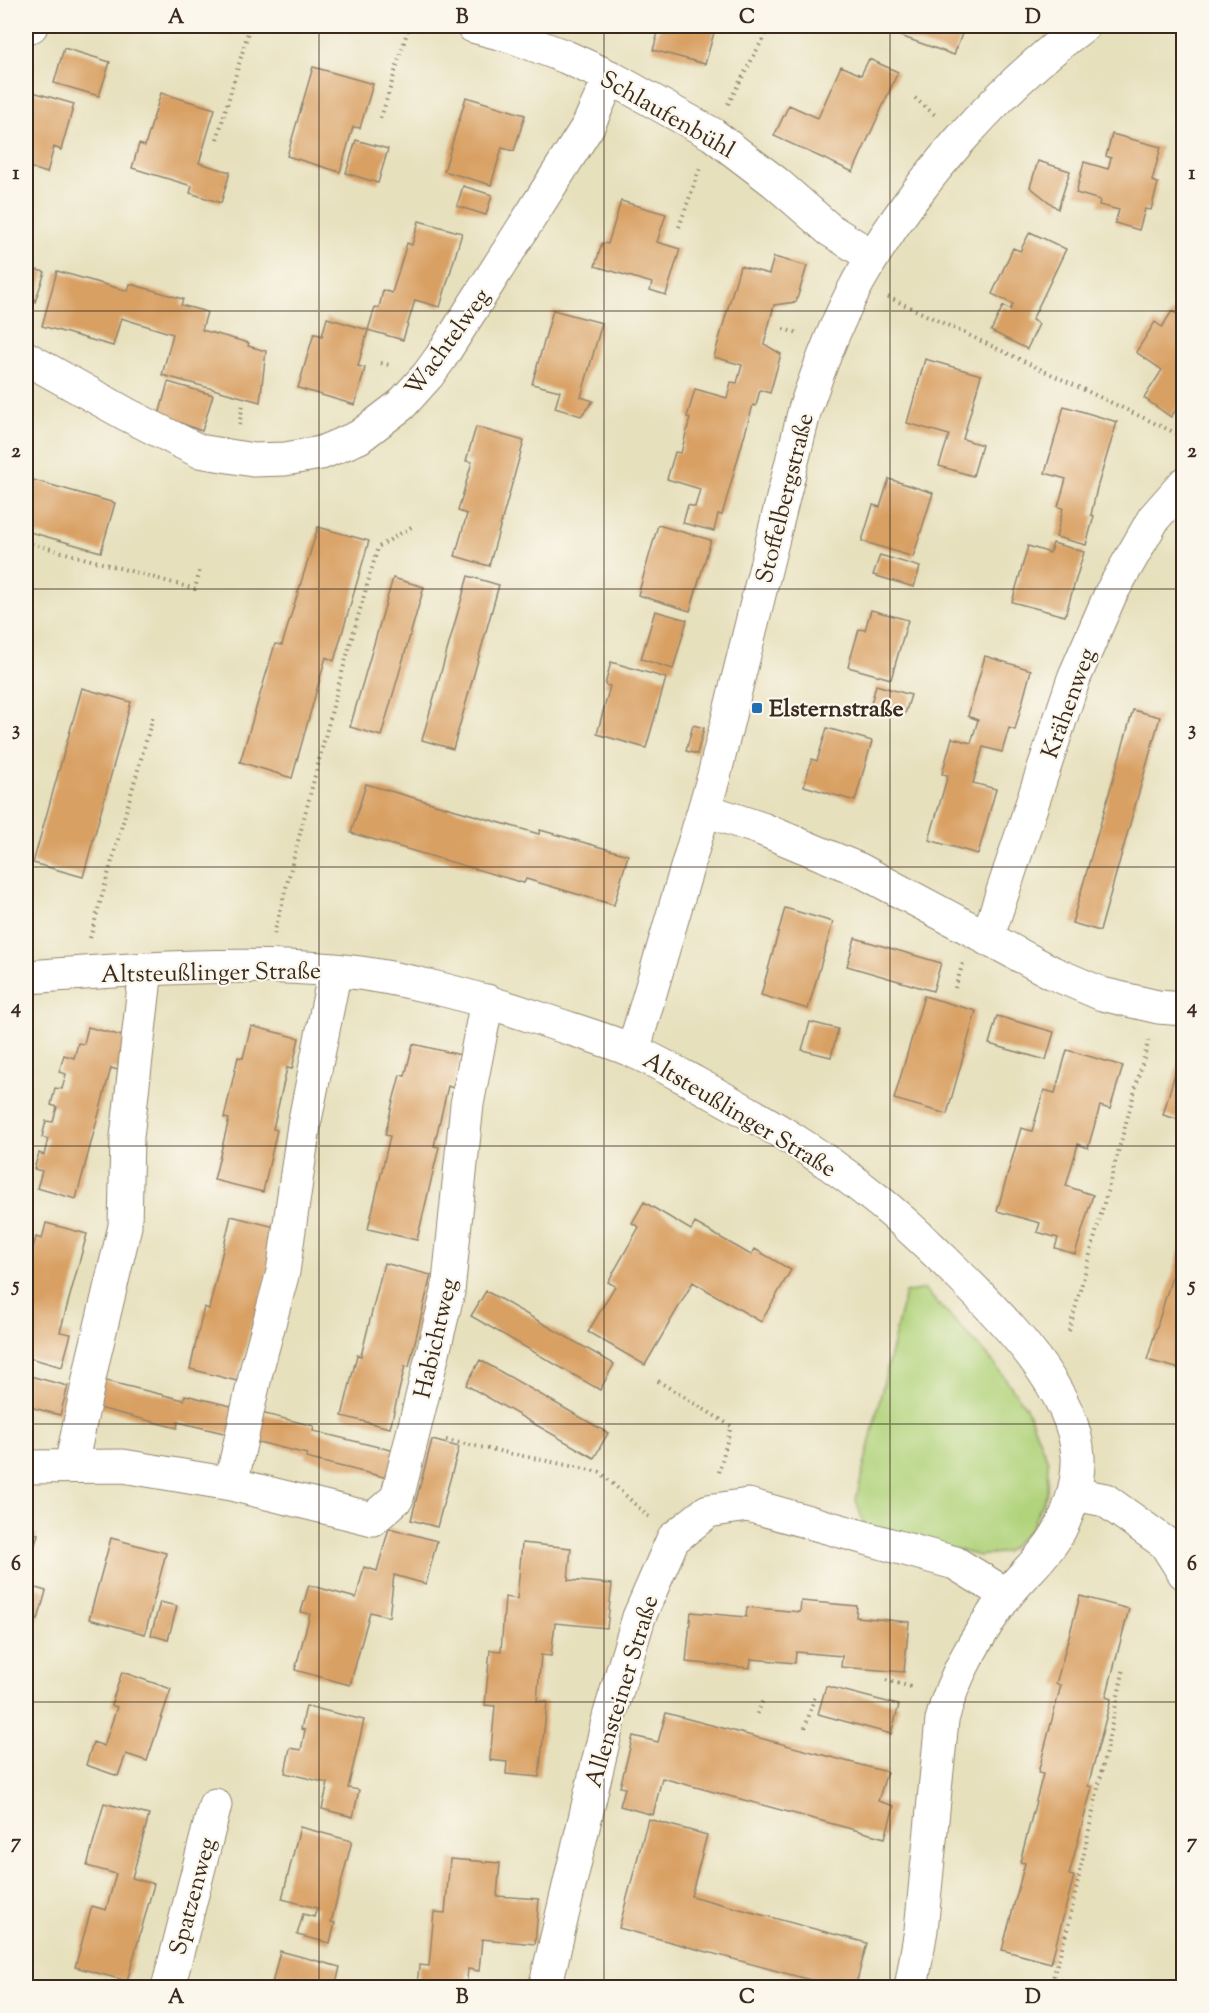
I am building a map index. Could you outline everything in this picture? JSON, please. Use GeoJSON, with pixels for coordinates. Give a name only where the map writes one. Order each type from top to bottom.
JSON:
{"type":"FeatureCollection","features":[{"type":"Feature","properties":{"kind":"street"},"geometry":{"type":"LineString","coordinates":[[26,27],[31,26]]}},
{"type":"Feature","properties":{"kind":"street","name":"Schlaufenbühl"},"geometry":{"type":"LineString","coordinates":[[473,26],[511,36],[566,57],[610,77],[712,134],[775,182],[830,231],[865,270]]}},
{"type":"Feature","properties":{"kind":"street","name":"Stoffelbergstraße"},"geometry":{"type":"LineString","coordinates":[[633,1051],[705,810],[806,409],[823,356],[865,270],[919,190],[962,137],[1002,95],[1057,45],[1083,26]]}},
{"type":"Feature","properties":{"kind":"street","name":"Wachtelweg"},"geometry":{"type":"LineString","coordinates":[[26,358],[126,414],[199,451],[253,460],[285,459],[321,453],[358,437],[401,405],[441,357],[588,126],[610,77]]}},
{"type":"Feature","properties":{"kind":"street","name":"Krähenweg"},"geometry":{"type":"LineString","coordinates":[[987,939],[1074,678],[1111,593],[1154,518],[1184,484]]}},
{"type":"Feature","properties":{"kind":"street"},"geometry":{"type":"LineString","coordinates":[[705,810],[762,829],[860,870],[1053,973],[1102,993],[1171,1008]]}},
{"type":"Feature","properties":{"kind":"street","name":"Altsteußlinger Straße"},"geometry":{"type":"LineString","coordinates":[[26,977],[146,969],[265,966],[335,970],[397,979],[487,1001],[633,1051],[729,1101],[807,1148],[872,1195],[979,1294],[1035,1358],[1063,1403],[1078,1456],[1075,1494]]}},
{"type":"Feature","properties":{"kind":"street"},"geometry":{"type":"LineString","coordinates":[[71,1466],[93,1360],[125,1226],[127,1137],[146,969]]}},
{"type":"Feature","properties":{"kind":"street"},"geometry":{"type":"LineString","coordinates":[[231,1484],[260,1358],[284,1272],[304,1125],[335,970]]}},
{"type":"Feature","properties":{"kind":"street","name":"Habichtweg"},"geometry":{"type":"LineString","coordinates":[[26,1467],[123,1466],[231,1484],[374,1519],[397,1498],[448,1292],[467,1104],[487,1001]]}},
{"type":"Feature","properties":{"kind":"street"},"geometry":{"type":"LineString","coordinates":[[910,1988],[921,1930],[942,1720],[948,1696],[970,1649],[1007,1595],[1053,1542],[1075,1494],[1105,1500],[1165,1543],[1184,1573]]}},
{"type":"Feature","properties":{"kind":"street"},"geometry":{"type":"LineString","coordinates":[[708,1511],[748,1505],[760,1508],[955,1563],[1007,1595]]}},
{"type":"Feature","properties":{"kind":"street","name":"Allensteiner Straße"},"geometry":{"type":"LineString","coordinates":[[545,1988],[609,1717],[639,1617],[673,1539],[708,1511]]}},
{"type":"Feature","properties":{"kind":"street","name":"Spatzenweg"},"geometry":{"type":"LineString","coordinates":[[168,1988],[215,1804]]}},
{"type":"Feature","properties":{"kind":"path"},"geometry":{"type":"LineString","coordinates":[[217,140],[250,26]]}},
{"type":"Feature","properties":{"kind":"path"},"geometry":{"type":"LineString","coordinates":[[381,118],[409,26]]}},
{"type":"Feature","properties":{"kind":"path"},"geometry":{"type":"LineString","coordinates":[[679,227],[712,134],[766,33]]}},
{"type":"Feature","properties":{"kind":"path"},"geometry":{"type":"LineString","coordinates":[[865,270],[1184,437]]}},
{"type":"Feature","properties":{"kind":"path"},"geometry":{"type":"LineString","coordinates":[[265,966],[339,683],[378,547],[413,526]]}},
{"type":"Feature","properties":{"kind":"path"},"geometry":{"type":"LineString","coordinates":[[26,542],[195,589],[200,568]]}},
{"type":"Feature","properties":{"kind":"path"},"geometry":{"type":"LineString","coordinates":[[80,974],[154,713]]}},
{"type":"Feature","properties":{"kind":"path"},"geometry":{"type":"LineString","coordinates":[[1069,1331],[1171,1008]]}},
{"type":"Feature","properties":{"kind":"path"},"geometry":{"type":"LineString","coordinates":[[658,1381],[731,1426],[708,1511]]}},
{"type":"Feature","properties":{"kind":"path"},"geometry":{"type":"LineString","coordinates":[[413,1433],[600,1472],[673,1539]]}},
{"type":"Feature","properties":{"kind":"path"},"geometry":{"type":"LineString","coordinates":[[1050,1988],[1068,1927],[1124,1668]]}},
{"type":"Feature","properties":{"kind":"path"},"geometry":{"type":"LineString","coordinates":[[805,1728],[815,1696]]}},
{"type":"Feature","properties":{"kind":"path"},"geometry":{"type":"LineString","coordinates":[[757,1714],[763,1700]]}},
{"type":"Feature","properties":{"kind":"green space"},"geometry":{"type":"Polygon","coordinates":[[[924,1289],[990,1358],[1026,1407],[1048,1461],[1047,1493],[1030,1530],[1006,1552],[979,1556],[864,1525],[856,1500],[905,1293],[924,1289]]]}},
{"type":"Feature","properties":{"kind":"building"},"geometry":{"type":"Polygon","coordinates":[[[660,26],[716,26],[705,64],[653,50],[660,26]]]}},
{"type":"Feature","properties":{"kind":"building"},"geometry":{"type":"Polygon","coordinates":[[[891,26],[965,26],[954,55],[889,32],[891,26]]]}},
{"type":"Feature","properties":{"kind":"building"},"geometry":{"type":"Polygon","coordinates":[[[64,48],[110,62],[99,96],[54,83],[64,48]]]}},
{"type":"Feature","properties":{"kind":"building"},"geometry":{"type":"Polygon","coordinates":[[[869,59],[898,72],[853,172],[774,136],[789,105],[818,118],[841,66],[861,75],[869,59]]]}},
{"type":"Feature","properties":{"kind":"building"},"geometry":{"type":"Polygon","coordinates":[[[313,67],[373,84],[360,128],[353,127],[340,172],[287,156],[313,67]]]}},
{"type":"Feature","properties":{"kind":"building"},"geometry":{"type":"Polygon","coordinates":[[[26,90],[74,104],[61,150],[54,147],[47,173],[26,166],[26,90]]]}},
{"type":"Feature","properties":{"kind":"building"},"geometry":{"type":"Polygon","coordinates":[[[161,93],[215,109],[199,163],[230,172],[221,203],[190,193],[192,186],[132,168],[139,144],[145,146],[161,93]]]}},
{"type":"Feature","properties":{"kind":"building"},"geometry":{"type":"Polygon","coordinates":[[[466,97],[525,115],[514,151],[502,148],[491,185],[444,171],[466,97]]]}},
{"type":"Feature","properties":{"kind":"building"},"geometry":{"type":"Polygon","coordinates":[[[1112,134],[1161,147],[1152,181],[1158,183],[1151,210],[1145,209],[1139,230],[1115,223],[1119,210],[1099,205],[1100,200],[1076,193],[1084,162],[1108,169],[1111,158],[1106,156],[1112,134]]]}},
{"type":"Feature","properties":{"kind":"building"},"geometry":{"type":"Polygon","coordinates":[[[356,140],[388,149],[378,183],[346,173],[356,140]]]}},
{"type":"Feature","properties":{"kind":"building"},"geometry":{"type":"Polygon","coordinates":[[[1038,161],[1070,171],[1058,209],[1030,187],[1038,161]]]}},
{"type":"Feature","properties":{"kind":"building"},"geometry":{"type":"Polygon","coordinates":[[[463,186],[492,195],[486,215],[457,206],[463,186]]]}},
{"type":"Feature","properties":{"kind":"building"},"geometry":{"type":"Polygon","coordinates":[[[621,201],[666,214],[657,242],[680,249],[666,295],[650,290],[652,283],[595,266],[602,243],[608,244],[621,201]]]}},
{"type":"Feature","properties":{"kind":"building"},"geometry":{"type":"Polygon","coordinates":[[[419,221],[462,233],[440,307],[415,300],[403,340],[368,330],[375,307],[379,308],[383,290],[392,293],[407,243],[412,245],[419,221]]]}},
{"type":"Feature","properties":{"kind":"building"},"geometry":{"type":"Polygon","coordinates":[[[1030,232],[1066,249],[1032,320],[1039,324],[1027,349],[991,331],[1003,306],[1010,310],[1013,304],[992,294],[1013,248],[1020,251],[1030,232]]]}},
{"type":"Feature","properties":{"kind":"building"},"geometry":{"type":"Polygon","coordinates":[[[774,257],[807,266],[796,302],[774,305],[764,344],[781,354],[770,393],[760,390],[756,406],[753,405],[722,515],[718,514],[714,531],[683,523],[688,505],[695,507],[700,489],[667,479],[675,452],[681,453],[690,418],[687,417],[695,389],[727,398],[731,382],[737,383],[742,365],[714,357],[740,266],[769,274],[774,257]]]}},
{"type":"Feature","properties":{"kind":"building"},"geometry":{"type":"Polygon","coordinates":[[[26,267],[45,272],[35,302],[26,300],[26,267]]]}},
{"type":"Feature","properties":{"kind":"building"},"geometry":{"type":"Polygon","coordinates":[[[57,271],[128,291],[130,284],[152,290],[183,299],[181,305],[207,312],[202,330],[249,343],[248,346],[266,351],[260,402],[162,375],[173,334],[121,318],[113,346],[42,326],[57,271]]]}},
{"type":"Feature","properties":{"kind":"building"},"geometry":{"type":"Polygon","coordinates":[[[553,310],[602,323],[581,397],[593,401],[581,416],[555,408],[560,391],[532,384],[553,310]]]}},
{"type":"Feature","properties":{"kind":"building"},"geometry":{"type":"Polygon","coordinates":[[[1172,311],[1184,318],[1184,398],[1171,417],[1144,398],[1162,370],[1136,352],[1155,322],[1162,327],[1172,311]]]}},
{"type":"Feature","properties":{"kind":"building"},"geometry":{"type":"Polygon","coordinates":[[[327,318],[368,330],[358,366],[365,368],[355,405],[298,388],[314,333],[322,336],[327,318]]]}},
{"type":"Feature","properties":{"kind":"building"},"geometry":{"type":"Polygon","coordinates":[[[925,359],[981,375],[963,439],[982,445],[973,476],[939,466],[949,435],[907,423],[925,359]]]}},
{"type":"Feature","properties":{"kind":"building"},"geometry":{"type":"Polygon","coordinates":[[[168,382],[213,395],[202,431],[159,415],[168,382]]]}},
{"type":"Feature","properties":{"kind":"building"},"geometry":{"type":"Polygon","coordinates":[[[1064,406],[1117,422],[1097,488],[1091,515],[1094,516],[1086,545],[1056,537],[1063,508],[1058,507],[1066,479],[1045,473],[1064,406]]]}},
{"type":"Feature","properties":{"kind":"building"},"geometry":{"type":"Polygon","coordinates":[[[476,427],[524,441],[489,566],[455,556],[467,514],[458,511],[472,462],[466,461],[476,427]]]}},
{"type":"Feature","properties":{"kind":"building"},"geometry":{"type":"Polygon","coordinates":[[[26,478],[115,503],[101,552],[26,531],[26,478]]]}},
{"type":"Feature","properties":{"kind":"building"},"geometry":{"type":"Polygon","coordinates":[[[889,479],[933,493],[913,557],[862,541],[873,505],[880,507],[889,479]]]}},
{"type":"Feature","properties":{"kind":"building"},"geometry":{"type":"Polygon","coordinates":[[[658,525],[711,540],[690,611],[638,595],[658,525]]]}},
{"type":"Feature","properties":{"kind":"building"},"geometry":{"type":"Polygon","coordinates":[[[318,527],[369,541],[334,661],[326,657],[292,778],[240,762],[275,644],[282,645],[318,527]]]}},
{"type":"Feature","properties":{"kind":"building"},"geometry":{"type":"Polygon","coordinates":[[[1053,543],[1084,552],[1065,616],[1012,602],[1028,546],[1050,553],[1053,543]]]}},
{"type":"Feature","properties":{"kind":"building"},"geometry":{"type":"Polygon","coordinates":[[[880,555],[920,567],[914,587],[873,575],[880,555]]]}},
{"type":"Feature","properties":{"kind":"building"},"geometry":{"type":"Polygon","coordinates":[[[468,576],[499,585],[453,749],[422,740],[468,576]]]}},
{"type":"Feature","properties":{"kind":"building"},"geometry":{"type":"Polygon","coordinates":[[[393,578],[424,587],[381,736],[350,727],[393,578]]]}},
{"type":"Feature","properties":{"kind":"building"},"geometry":{"type":"Polygon","coordinates":[[[871,610],[908,620],[891,679],[848,667],[859,629],[865,630],[871,610]]]}},
{"type":"Feature","properties":{"kind":"building"},"geometry":{"type":"Polygon","coordinates":[[[655,611],[687,620],[673,669],[641,659],[655,611]]]}},
{"type":"Feature","properties":{"kind":"building"},"geometry":{"type":"Polygon","coordinates":[[[985,656],[1031,670],[1015,730],[1009,728],[1002,752],[983,747],[973,783],[996,789],[978,854],[929,840],[948,775],[942,774],[952,738],[971,743],[978,720],[968,716],[985,656]]]}},
{"type":"Feature","properties":{"kind":"building"},"geometry":{"type":"Polygon","coordinates":[[[611,662],[666,678],[646,748],[597,734],[610,686],[605,685],[611,662]]]}},
{"type":"Feature","properties":{"kind":"building"},"geometry":{"type":"Polygon","coordinates":[[[876,685],[911,695],[905,714],[871,704],[876,685]]]}},
{"type":"Feature","properties":{"kind":"building"},"geometry":{"type":"Polygon","coordinates":[[[82,688],[131,702],[83,877],[33,863],[82,688]]]}},
{"type":"Feature","properties":{"kind":"building"},"geometry":{"type":"Polygon","coordinates":[[[1133,710],[1160,717],[1100,931],[1072,923],[1133,710]]]}},
{"type":"Feature","properties":{"kind":"building"},"geometry":{"type":"Polygon","coordinates":[[[693,725],[704,728],[697,754],[686,751],[693,725]]]}},
{"type":"Feature","properties":{"kind":"building"},"geometry":{"type":"Polygon","coordinates":[[[827,728],[872,741],[855,801],[804,786],[812,759],[817,761],[827,728]]]}},
{"type":"Feature","properties":{"kind":"building"},"geometry":{"type":"Polygon","coordinates":[[[366,784],[539,834],[540,830],[628,855],[614,905],[526,879],[524,883],[351,833],[366,784]]]}},
{"type":"Feature","properties":{"kind":"building"},"geometry":{"type":"Polygon","coordinates":[[[785,908],[833,922],[808,1009],[761,995],[785,908]]]}},
{"type":"Feature","properties":{"kind":"building"},"geometry":{"type":"Polygon","coordinates":[[[855,938],[941,963],[933,991],[847,966],[855,938]]]}},
{"type":"Feature","properties":{"kind":"building"},"geometry":{"type":"Polygon","coordinates":[[[924,996],[976,1011],[947,1114],[894,1099],[924,996]]]}},
{"type":"Feature","properties":{"kind":"building"},"geometry":{"type":"Polygon","coordinates":[[[997,1016],[1054,1032],[1046,1060],[989,1044],[997,1016]]]}},
{"type":"Feature","properties":{"kind":"building"},"geometry":{"type":"Polygon","coordinates":[[[810,1022],[838,1029],[831,1057],[802,1050],[810,1022]]]}},
{"type":"Feature","properties":{"kind":"building"},"geometry":{"type":"Polygon","coordinates":[[[251,1026],[299,1038],[292,1069],[287,1068],[273,1129],[277,1130],[263,1192],[214,1180],[229,1119],[224,1118],[238,1057],[243,1058],[251,1026]]]}},
{"type":"Feature","properties":{"kind":"building"},"geometry":{"type":"Polygon","coordinates":[[[88,1027],[130,1038],[121,1071],[111,1068],[76,1199],[37,1188],[42,1171],[34,1169],[39,1153],[44,1155],[48,1139],[42,1137],[46,1121],[53,1122],[57,1107],[51,1105],[55,1088],[62,1089],[66,1074],[59,1072],[64,1055],[74,1058],[78,1043],[84,1044],[88,1027]]]}},
{"type":"Feature","properties":{"kind":"building"},"geometry":{"type":"Polygon","coordinates":[[[1184,1042],[1184,1121],[1163,1115],[1184,1042]]]}},
{"type":"Feature","properties":{"kind":"building"},"geometry":{"type":"Polygon","coordinates":[[[413,1044],[461,1055],[453,1088],[448,1086],[434,1146],[439,1147],[417,1240],[368,1229],[390,1136],[385,1135],[392,1105],[400,1075],[405,1076],[413,1044]]]}},
{"type":"Feature","properties":{"kind":"building"},"geometry":{"type":"Polygon","coordinates":[[[1067,1050],[1123,1066],[1110,1109],[1100,1106],[1088,1148],[1078,1144],[1066,1186],[1093,1195],[1075,1254],[1055,1248],[1058,1238],[1037,1232],[1040,1223],[997,1211],[1021,1128],[1032,1131],[1044,1090],[1055,1093],[1067,1050]]]}},
{"type":"Feature","properties":{"kind":"building"},"geometry":{"type":"Polygon","coordinates":[[[644,1202],[691,1230],[695,1223],[751,1255],[755,1249],[791,1270],[761,1322],[693,1282],[645,1365],[588,1332],[615,1286],[608,1282],[639,1227],[632,1223],[644,1202]]]}},
{"type":"Feature","properties":{"kind":"building"},"geometry":{"type":"Polygon","coordinates":[[[231,1216],[279,1228],[256,1320],[253,1319],[237,1381],[190,1369],[204,1307],[209,1309],[231,1216]]]}},
{"type":"Feature","properties":{"kind":"building"},"geometry":{"type":"Polygon","coordinates":[[[46,1223],[87,1234],[60,1332],[71,1334],[62,1367],[26,1357],[26,1286],[29,1287],[34,1271],[27,1269],[36,1237],[42,1239],[46,1223]]]}},
{"type":"Feature","properties":{"kind":"building"},"geometry":{"type":"Polygon","coordinates":[[[1184,1236],[1184,1370],[1147,1360],[1184,1236]]]}},
{"type":"Feature","properties":{"kind":"building"},"geometry":{"type":"Polygon","coordinates":[[[384,1263],[431,1275],[409,1367],[405,1366],[390,1428],[342,1416],[357,1355],[361,1356],[384,1263]]]}},
{"type":"Feature","properties":{"kind":"building"},"geometry":{"type":"Polygon","coordinates":[[[486,1291],[614,1364],[600,1390],[471,1316],[486,1291]]]}},
{"type":"Feature","properties":{"kind":"building"},"geometry":{"type":"Polygon","coordinates":[[[480,1360],[608,1433],[594,1458],[466,1385],[480,1360]]]}},
{"type":"Feature","properties":{"kind":"building"},"geometry":{"type":"Polygon","coordinates":[[[26,1375],[68,1386],[60,1415],[26,1406],[26,1375]]]}},
{"type":"Feature","properties":{"kind":"building"},"geometry":{"type":"Polygon","coordinates":[[[98,1379],[184,1400],[185,1395],[243,1409],[236,1436],[178,1422],[177,1428],[91,1406],[98,1379]]]}},
{"type":"Feature","properties":{"kind":"building"},"geometry":{"type":"Polygon","coordinates":[[[257,1412],[314,1426],[313,1431],[399,1452],[392,1479],[306,1458],[307,1454],[250,1440],[257,1412]]]}},
{"type":"Feature","properties":{"kind":"building"},"geometry":{"type":"Polygon","coordinates":[[[432,1440],[459,1447],[437,1527],[411,1520],[432,1440]]]}},
{"type":"Feature","properties":{"kind":"building"},"geometry":{"type":"Polygon","coordinates":[[[389,1528],[437,1541],[426,1584],[394,1575],[389,1617],[370,1612],[350,1685],[295,1670],[310,1614],[301,1612],[309,1585],[356,1598],[364,1567],[377,1571],[389,1528]]]}},
{"type":"Feature","properties":{"kind":"building"},"geometry":{"type":"Polygon","coordinates":[[[26,1531],[38,1534],[26,1576],[26,1531]]]}},
{"type":"Feature","properties":{"kind":"building"},"geometry":{"type":"Polygon","coordinates":[[[111,1538],[166,1553],[145,1634],[89,1619],[111,1538]]]}},
{"type":"Feature","properties":{"kind":"building"},"geometry":{"type":"Polygon","coordinates":[[[522,1543],[571,1548],[568,1580],[612,1584],[607,1628],[555,1623],[551,1656],[541,1655],[537,1701],[547,1702],[539,1777],[506,1774],[507,1762],[490,1760],[495,1706],[485,1705],[490,1650],[501,1651],[505,1597],[517,1599],[522,1543]]]}},
{"type":"Feature","properties":{"kind":"building"},"geometry":{"type":"Polygon","coordinates":[[[26,1585],[46,1591],[38,1620],[26,1617],[26,1585]]]}},
{"type":"Feature","properties":{"kind":"building"},"geometry":{"type":"Polygon","coordinates":[[[1080,1596],[1129,1609],[1106,1697],[1111,1699],[1088,1786],[1092,1787],[1069,1875],[1074,1876],[1051,1963],[1002,1950],[1025,1863],[1020,1862],[1043,1774],[1038,1773],[1061,1685],[1056,1684],[1080,1596]]]}},
{"type":"Feature","properties":{"kind":"building"},"geometry":{"type":"Polygon","coordinates":[[[801,1601],[857,1606],[856,1617],[909,1622],[904,1672],[841,1667],[842,1656],[796,1652],[795,1663],[751,1659],[750,1668],[686,1662],[691,1612],[746,1617],[747,1607],[800,1612],[801,1601]]]}},
{"type":"Feature","properties":{"kind":"building"},"geometry":{"type":"Polygon","coordinates":[[[160,1602],[177,1606],[168,1640],[151,1635],[160,1602]]]}},
{"type":"Feature","properties":{"kind":"building"},"geometry":{"type":"Polygon","coordinates":[[[122,1672],[171,1689],[147,1761],[126,1754],[118,1776],[86,1765],[93,1742],[104,1746],[117,1707],[111,1705],[122,1672]]]}},
{"type":"Feature","properties":{"kind":"building"},"geometry":{"type":"Polygon","coordinates":[[[826,1686],[899,1705],[891,1734],[818,1714],[826,1686]]]}},
{"type":"Feature","properties":{"kind":"building"},"geometry":{"type":"Polygon","coordinates":[[[306,1706],[364,1720],[348,1788],[359,1790],[353,1817],[322,1809],[328,1783],[285,1773],[290,1748],[301,1750],[305,1730],[301,1729],[306,1706]]]}},
{"type":"Feature","properties":{"kind":"building"},"geometry":{"type":"Polygon","coordinates":[[[666,1713],[887,1772],[878,1801],[894,1806],[885,1838],[662,1778],[653,1815],[620,1806],[625,1788],[620,1787],[633,1736],[658,1742],[666,1713]]]}},
{"type":"Feature","properties":{"kind":"building"},"geometry":{"type":"Polygon","coordinates":[[[104,1803],[149,1815],[132,1878],[154,1884],[127,1981],[75,1967],[92,1906],[106,1910],[116,1874],[87,1866],[104,1803]]]}},
{"type":"Feature","properties":{"kind":"building"},"geometry":{"type":"Polygon","coordinates":[[[648,1819],[707,1835],[691,1896],[867,1943],[855,1988],[840,1988],[619,1928],[648,1819]]]}},
{"type":"Feature","properties":{"kind":"building"},"geometry":{"type":"Polygon","coordinates":[[[300,1827],[352,1841],[331,1922],[335,1923],[330,1943],[297,1935],[303,1914],[314,1917],[317,1908],[282,1899],[300,1827]]]}},
{"type":"Feature","properties":{"kind":"building"},"geometry":{"type":"Polygon","coordinates":[[[450,1859],[500,1863],[497,1896],[539,1899],[535,1944],[482,1939],[479,1971],[468,1969],[466,1988],[417,1988],[419,1965],[429,1966],[434,1912],[445,1913],[450,1859]]]}},
{"type":"Feature","properties":{"kind":"building"},"geometry":{"type":"Polygon","coordinates":[[[1184,1932],[1184,1953],[1177,1951],[1184,1932]]]}},
{"type":"Feature","properties":{"kind":"building"},"geometry":{"type":"Polygon","coordinates":[[[280,1951],[340,1967],[335,1988],[271,1988],[280,1951]]]}},
{"type":"Feature","properties":{"kind":"place","name":"Elsternstraße"},"geometry":{"type":"Point","coordinates":[757,708]}}]}
